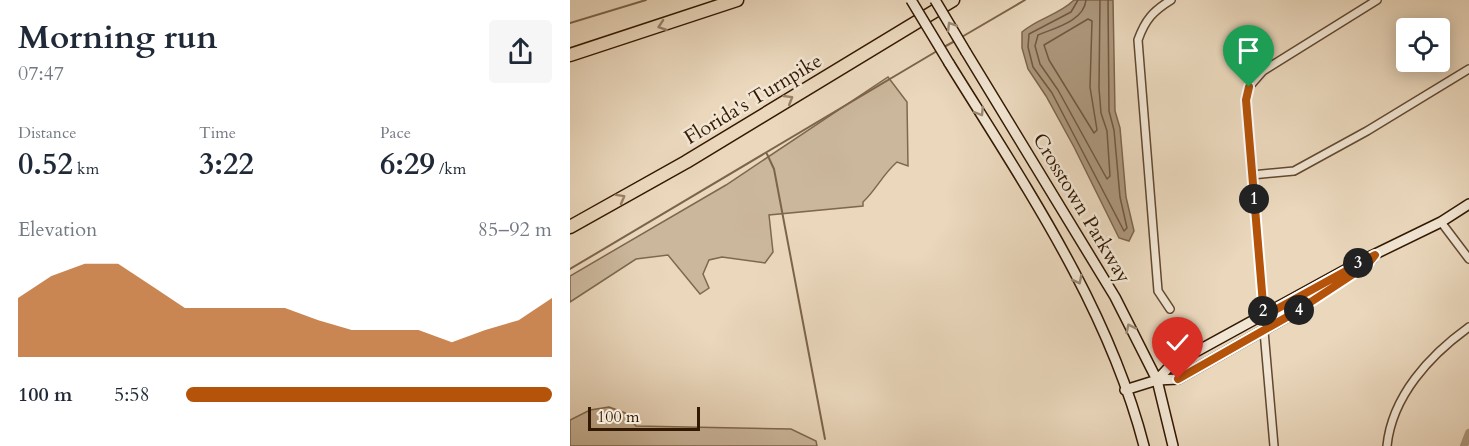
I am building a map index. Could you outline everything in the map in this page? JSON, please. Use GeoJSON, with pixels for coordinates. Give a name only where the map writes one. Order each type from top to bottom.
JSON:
{"type":"FeatureCollection","features":[{"type":"Feature","properties":{"kind":"highway"},"geometry":{"type":"LineString","coordinates":[[570,55],[737,0]]}},
{"type":"Feature","properties":{"kind":"highway","name":"Florida's Turnpike"},"geometry":{"type":"LineString","coordinates":[[570,227],[686,162],[953,0]]}},
{"type":"Feature","properties":{"kind":"main road","name":"Crosstown Parkway"},"geometry":{"type":"LineString","coordinates":[[911,0],[1057,238],[1103,329],[1144,446]]}},
{"type":"Feature","properties":{"kind":"main road","name":"Crosstown Parkway"},"geometry":{"type":"LineString","coordinates":[[935,0],[1115,297],[1157,380],[1173,446]]}},
{"type":"Feature","properties":{"kind":"main road"},"geometry":{"type":"LineString","coordinates":[[1157,380],[1170,366],[1375,255],[1441,222],[1469,204]]}},
{"type":"Feature","properties":{"kind":"main road"},"geometry":{"type":"LineString","coordinates":[[1125,390],[1157,380],[1178,379],[1264,331],[1367,265],[1375,255]]}},
{"type":"Feature","properties":{"kind":"street"},"geometry":{"type":"LineString","coordinates":[[1170,309],[1158,291],[1138,40],[1143,24],[1152,11],[1171,0]]}},
{"type":"Feature","properties":{"kind":"street"},"geometry":{"type":"LineString","coordinates":[[1264,316],[1246,100],[1249,87],[1263,71],[1377,0]]}},
{"type":"Feature","properties":{"kind":"street"},"geometry":{"type":"LineString","coordinates":[[1252,175],[1294,171],[1367,131],[1469,69]]}},
{"type":"Feature","properties":{"kind":"street"},"geometry":{"type":"LineString","coordinates":[[1441,222],[1469,259]]}},
{"type":"Feature","properties":{"kind":"street"},"geometry":{"type":"LineString","coordinates":[[1387,446],[1400,405],[1421,371],[1444,346],[1469,327]]}},
{"type":"Feature","properties":{"kind":"street"},"geometry":{"type":"LineString","coordinates":[[1264,331],[1274,446]]}},
{"type":"Feature","properties":{"kind":"shaded area"},"geometry":{"type":"Polygon","coordinates":[[[888,77],[907,102],[908,166],[897,162],[863,202],[863,206],[769,215],[773,252],[765,263],[722,257],[709,260],[703,274],[709,288],[700,294],[668,255],[636,259],[570,302],[570,276],[726,185],[888,77]]]}},
{"type":"Feature","properties":{"kind":"shaded area"},"geometry":{"type":"Polygon","coordinates":[[[609,407],[625,413],[636,426],[791,429],[816,441],[817,446],[570,446],[570,420],[590,410],[609,407]]]}},
{"type":"Feature","properties":{"kind":"water"},"geometry":{"type":"Polygon","coordinates":[[[1074,0],[1113,0],[1115,111],[1120,128],[1126,197],[1134,231],[1129,241],[1119,238],[1074,147],[1028,69],[1022,48],[1022,32],[1074,0]]]}},
{"type":"Feature","properties":{"kind":"waterway"},"geometry":{"type":"LineString","coordinates":[[570,23],[646,0]]}},
{"type":"Feature","properties":{"kind":"waterway"},"geometry":{"type":"LineString","coordinates":[[960,38],[1025,0]]}},
{"type":"Feature","properties":{"kind":"waterway"},"geometry":{"type":"LineString","coordinates":[[942,48],[955,41]]}},
{"type":"Feature","properties":{"kind":"waterway"},"geometry":{"type":"LineString","coordinates":[[570,269],[937,51]]}},
{"type":"Feature","properties":{"kind":"waterway"},"geometry":{"type":"LineString","coordinates":[[767,154],[774,169],[825,439]]}},
{"type":"Feature","properties":{"kind":"waterway"},"geometry":{"type":"LineString","coordinates":[[1464,446],[1469,433]]}},
{"type":"Feature","properties":{"kind":"route"},"geometry":{"type":"LineString","coordinates":[[1178,379],[1294,313],[1367,265],[1375,255],[1264,316],[1246,100],[1249,87]]}}]}
